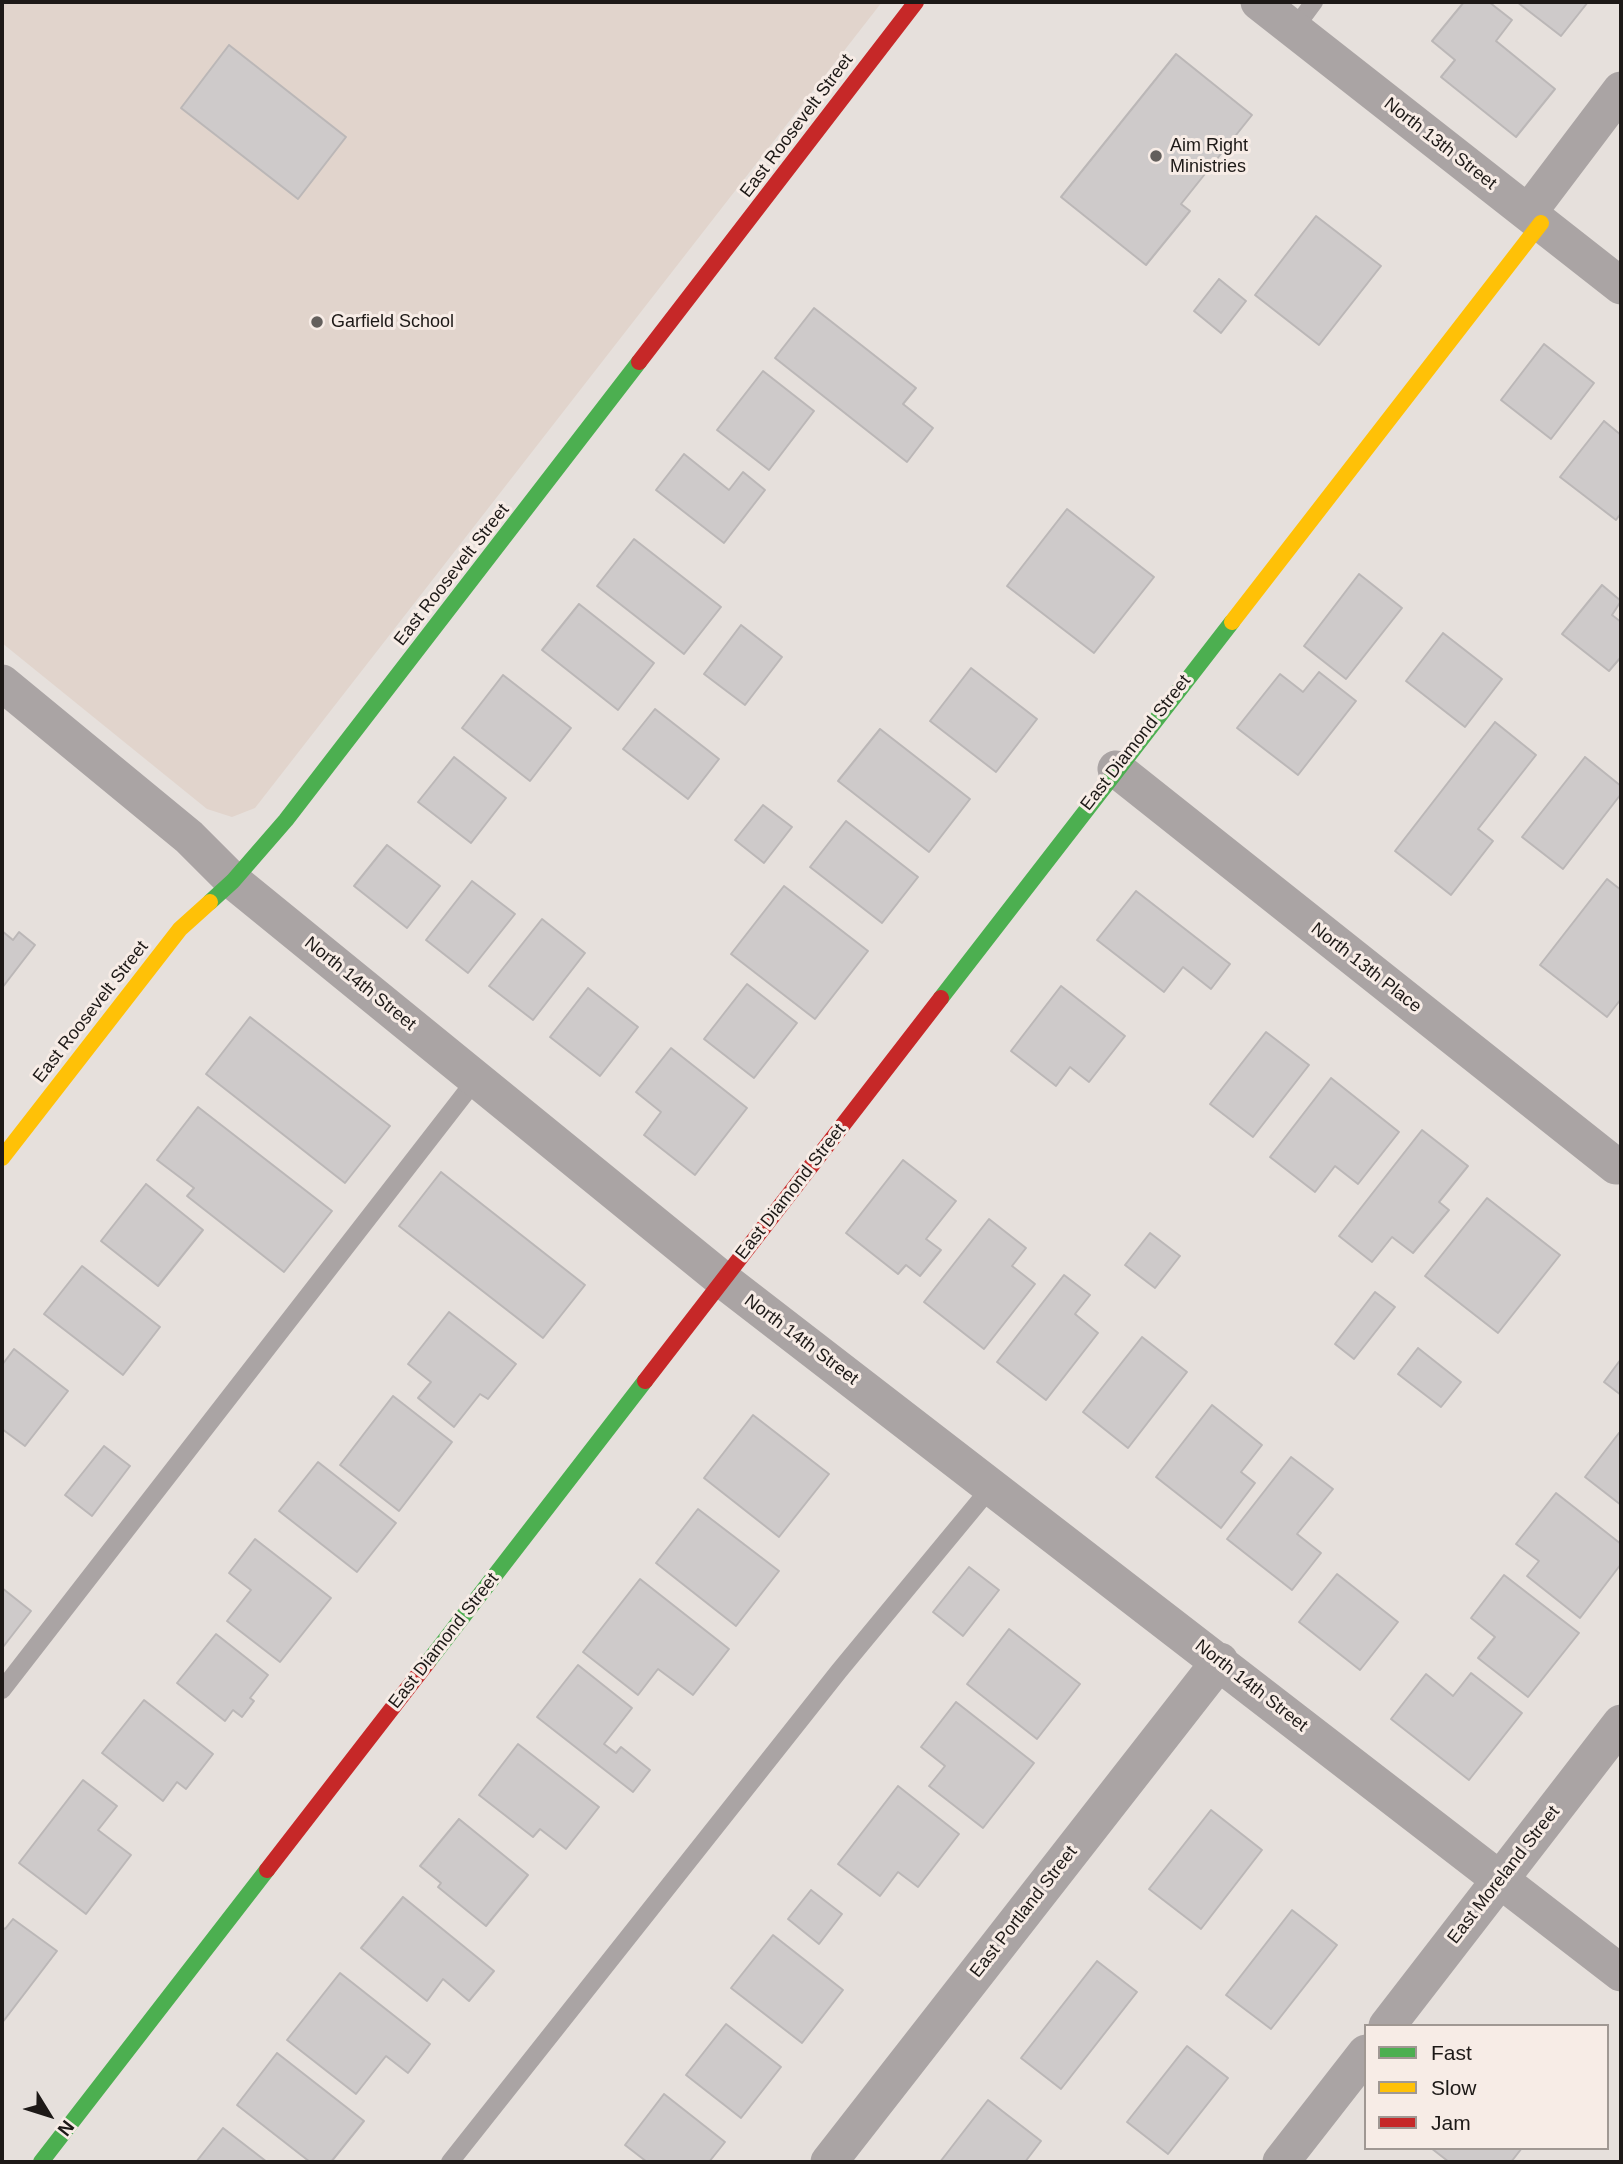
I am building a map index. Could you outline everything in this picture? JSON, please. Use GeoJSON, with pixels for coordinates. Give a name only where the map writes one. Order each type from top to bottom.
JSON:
{"type":"FeatureCollection","features":[{"type":"Feature","properties":{"kind":"street","name":"East Roosevelt Street"},"geometry":{"type":"LineString","coordinates":[[2,1158],[180,929],[233,881],[295,810],[916,2]]}},
{"type":"Feature","properties":{"kind":"street","name":"North 13th Street"},"geometry":{"type":"LineString","coordinates":[[1259,2],[1304,15],[1534,218],[1621,286]]}},
{"type":"Feature","properties":{"kind":"street","name":"East Diamond Street"},"geometry":{"type":"LineString","coordinates":[[41,2162],[1116,769],[1534,218],[1621,90]]}},
{"type":"Feature","properties":{"kind":"street","name":"North 14th Street"},"geometry":{"type":"LineString","coordinates":[[2,683],[189,837],[233,881],[723,1280],[1621,1973]]}},
{"type":"Feature","properties":{"kind":"street","name":"North 13th Place"},"geometry":{"type":"LineString","coordinates":[[1116,769],[1616,1166]]}},
{"type":"Feature","properties":{"kind":"street","name":"East Portland Street"},"geometry":{"type":"LineString","coordinates":[[829,2162],[1220,1661]]}},
{"type":"Feature","properties":{"kind":"street","name":"East Moreland Street"},"geometry":{"type":"LineString","coordinates":[[1389,2024],[1621,1723]]}},
{"type":"Feature","properties":{"kind":"street"},"geometry":{"type":"LineString","coordinates":[[1281,2162],[1364,2056]]}},
{"type":"Feature","properties":{"kind":"lane"},"geometry":{"type":"LineString","coordinates":[[2,1690],[477,1078]]}},
{"type":"Feature","properties":{"kind":"lane"},"geometry":{"type":"LineString","coordinates":[[2,1121],[20,1135]]}},
{"type":"Feature","properties":{"kind":"lane"},"geometry":{"type":"LineString","coordinates":[[450,2162],[839,1671],[992,1486]]}},
{"type":"Feature","properties":{"kind":"shaded area","name":"Garfield School"},"geometry":{"type":"Polygon","coordinates":[[[2,2],[882,2],[255,808],[232,817],[207,809],[2,643],[2,2]]]}},
{"type":"Feature","properties":{"kind":"building"},"geometry":{"type":"Polygon","coordinates":[[[1464,2],[1489,2],[1512,20],[1496,41],[1555,89],[1516,137],[1441,77],[1455,60],[1432,41],[1464,2]]]}},
{"type":"Feature","properties":{"kind":"building"},"geometry":{"type":"Polygon","coordinates":[[[1517,2],[1588,2],[1561,36],[1517,2]]]}},
{"type":"Feature","properties":{"kind":"building"},"geometry":{"type":"Polygon","coordinates":[[[229,45],[346,137],[298,199],[181,108],[229,45]]]}},
{"type":"Feature","properties":{"kind":"building","name":"Aim Right Ministries"},"geometry":{"type":"Polygon","coordinates":[[[1176,54],[1252,115],[1181,204],[1190,211],[1146,265],[1061,197],[1176,54]]]}},
{"type":"Feature","properties":{"kind":"building"},"geometry":{"type":"Polygon","coordinates":[[[1316,216],[1381,266],[1319,345],[1255,295],[1316,216]]]}},
{"type":"Feature","properties":{"kind":"building"},"geometry":{"type":"Polygon","coordinates":[[[1219,279],[1246,301],[1221,333],[1194,311],[1219,279]]]}},
{"type":"Feature","properties":{"kind":"building"},"geometry":{"type":"Polygon","coordinates":[[[814,308],[916,388],[903,404],[933,428],[907,462],[775,358],[814,308]]]}},
{"type":"Feature","properties":{"kind":"building"},"geometry":{"type":"Polygon","coordinates":[[[1544,344],[1594,383],[1551,439],[1501,400],[1544,344]]]}},
{"type":"Feature","properties":{"kind":"building"},"geometry":{"type":"Polygon","coordinates":[[[763,371],[814,411],[769,470],[717,430],[763,371]]]}},
{"type":"Feature","properties":{"kind":"building"},"geometry":{"type":"Polygon","coordinates":[[[1604,421],[1621,435],[1621,513],[1616,520],[1560,477],[1604,421]]]}},
{"type":"Feature","properties":{"kind":"building"},"geometry":{"type":"Polygon","coordinates":[[[684,454],[729,490],[743,472],[765,490],[724,543],[656,490],[684,454]]]}},
{"type":"Feature","properties":{"kind":"building"},"geometry":{"type":"Polygon","coordinates":[[[1067,509],[1154,577],[1094,653],[1007,586],[1067,509]]]}},
{"type":"Feature","properties":{"kind":"building"},"geometry":{"type":"Polygon","coordinates":[[[634,539],[721,607],[684,654],[597,586],[634,539]]]}},
{"type":"Feature","properties":{"kind":"building"},"geometry":{"type":"Polygon","coordinates":[[[1359,574],[1402,608],[1346,679],[1304,646],[1359,574]]]}},
{"type":"Feature","properties":{"kind":"building"},"geometry":{"type":"Polygon","coordinates":[[[1602,585],[1621,601],[1612,615],[1621,622],[1621,657],[1609,671],[1562,634],[1602,585]]]}},
{"type":"Feature","properties":{"kind":"building"},"geometry":{"type":"Polygon","coordinates":[[[579,604],[654,663],[618,710],[542,650],[579,604]]]}},
{"type":"Feature","properties":{"kind":"building"},"geometry":{"type":"Polygon","coordinates":[[[741,625],[782,657],[745,705],[704,674],[741,625]]]}},
{"type":"Feature","properties":{"kind":"building"},"geometry":{"type":"Polygon","coordinates":[[[1443,633],[1502,679],[1465,727],[1406,681],[1443,633]]]}},
{"type":"Feature","properties":{"kind":"building"},"geometry":{"type":"Polygon","coordinates":[[[971,668],[1037,719],[996,772],[930,721],[971,668]]]}},
{"type":"Feature","properties":{"kind":"building"},"geometry":{"type":"Polygon","coordinates":[[[1319,672],[1356,701],[1298,775],[1237,728],[1280,674],[1303,692],[1319,672]]]}},
{"type":"Feature","properties":{"kind":"building"},"geometry":{"type":"Polygon","coordinates":[[[503,675],[571,728],[530,781],[462,728],[503,675]]]}},
{"type":"Feature","properties":{"kind":"building"},"geometry":{"type":"Polygon","coordinates":[[[655,709],[719,759],[688,799],[623,749],[655,709]]]}},
{"type":"Feature","properties":{"kind":"building"},"geometry":{"type":"Polygon","coordinates":[[[1495,722],[1536,755],[1478,829],[1493,841],[1451,895],[1395,851],[1495,722]]]}},
{"type":"Feature","properties":{"kind":"building"},"geometry":{"type":"Polygon","coordinates":[[[880,729],[970,799],[929,852],[838,781],[880,729]]]}},
{"type":"Feature","properties":{"kind":"building"},"geometry":{"type":"Polygon","coordinates":[[[454,757],[506,798],[471,843],[418,802],[454,757]]]}},
{"type":"Feature","properties":{"kind":"building"},"geometry":{"type":"Polygon","coordinates":[[[1585,757],[1621,786],[1621,794],[1563,869],[1522,837],[1585,757]]]}},
{"type":"Feature","properties":{"kind":"building"},"geometry":{"type":"Polygon","coordinates":[[[763,805],[792,827],[764,863],[735,840],[763,805]]]}},
{"type":"Feature","properties":{"kind":"building"},"geometry":{"type":"Polygon","coordinates":[[[846,821],[918,877],[882,923],[810,867],[846,821]]]}},
{"type":"Feature","properties":{"kind":"building"},"geometry":{"type":"Polygon","coordinates":[[[387,845],[440,886],[407,928],[354,886],[387,845]]]}},
{"type":"Feature","properties":{"kind":"building"},"geometry":{"type":"Polygon","coordinates":[[[1607,879],[1621,890],[1621,999],[1607,1017],[1540,965],[1607,879]]]}},
{"type":"Feature","properties":{"kind":"building"},"geometry":{"type":"Polygon","coordinates":[[[472,881],[515,914],[468,973],[426,940],[472,881]]]}},
{"type":"Feature","properties":{"kind":"building"},"geometry":{"type":"Polygon","coordinates":[[[784,886],[868,951],[815,1019],[731,954],[784,886]]]}},
{"type":"Feature","properties":{"kind":"building"},"geometry":{"type":"Polygon","coordinates":[[[1136,891],[1230,964],[1211,989],[1183,967],[1164,992],[1097,940],[1136,891]]]}},
{"type":"Feature","properties":{"kind":"building"},"geometry":{"type":"Polygon","coordinates":[[[542,919],[585,953],[533,1020],[489,986],[542,919]]]}},
{"type":"Feature","properties":{"kind":"building"},"geometry":{"type":"Polygon","coordinates":[[[2,931],[13,940],[19,932],[35,945],[2,988],[2,931]]]}},
{"type":"Feature","properties":{"kind":"building"},"geometry":{"type":"Polygon","coordinates":[[[747,984],[797,1023],[754,1078],[704,1039],[747,984]]]}},
{"type":"Feature","properties":{"kind":"building"},"geometry":{"type":"Polygon","coordinates":[[[1061,986],[1125,1036],[1089,1082],[1070,1067],[1056,1086],[1011,1051],[1061,986]]]}},
{"type":"Feature","properties":{"kind":"building"},"geometry":{"type":"Polygon","coordinates":[[[588,988],[638,1027],[600,1076],[550,1037],[588,988]]]}},
{"type":"Feature","properties":{"kind":"building"},"geometry":{"type":"Polygon","coordinates":[[[250,1017],[390,1126],[345,1183],[206,1074],[250,1017]]]}},
{"type":"Feature","properties":{"kind":"building"},"geometry":{"type":"Polygon","coordinates":[[[1266,1032],[1309,1065],[1253,1137],[1210,1104],[1266,1032]]]}},
{"type":"Feature","properties":{"kind":"building"},"geometry":{"type":"Polygon","coordinates":[[[671,1048],[747,1108],[695,1175],[644,1135],[661,1112],[636,1092],[671,1048]]]}},
{"type":"Feature","properties":{"kind":"building"},"geometry":{"type":"Polygon","coordinates":[[[1331,1078],[1399,1132],[1358,1184],[1335,1166],[1315,1192],[1270,1157],[1331,1078]]]}},
{"type":"Feature","properties":{"kind":"building"},"geometry":{"type":"Polygon","coordinates":[[[198,1107],[332,1211],[284,1272],[187,1196],[194,1188],[157,1160],[198,1107]]]}},
{"type":"Feature","properties":{"kind":"building"},"geometry":{"type":"Polygon","coordinates":[[[1422,1130],[1468,1166],[1439,1202],[1449,1210],[1413,1253],[1392,1237],[1372,1262],[1339,1236],[1422,1130]]]}},
{"type":"Feature","properties":{"kind":"building"},"geometry":{"type":"Polygon","coordinates":[[[903,1160],[956,1201],[926,1239],[941,1250],[920,1276],[906,1265],[898,1274],[846,1233],[903,1160]]]}},
{"type":"Feature","properties":{"kind":"building"},"geometry":{"type":"Polygon","coordinates":[[[441,1172],[585,1285],[543,1338],[399,1226],[441,1172]]]}},
{"type":"Feature","properties":{"kind":"building"},"geometry":{"type":"Polygon","coordinates":[[[146,1184],[203,1230],[158,1286],[101,1241],[146,1184]]]}},
{"type":"Feature","properties":{"kind":"building"},"geometry":{"type":"Polygon","coordinates":[[[1487,1198],[1560,1255],[1498,1333],[1425,1276],[1487,1198]]]}},
{"type":"Feature","properties":{"kind":"building"},"geometry":{"type":"Polygon","coordinates":[[[989,1219],[1026,1248],[1012,1266],[1035,1284],[984,1349],[924,1302],[989,1219]]]}},
{"type":"Feature","properties":{"kind":"building"},"geometry":{"type":"Polygon","coordinates":[[[1150,1233],[1180,1256],[1155,1288],[1125,1265],[1150,1233]]]}},
{"type":"Feature","properties":{"kind":"building"},"geometry":{"type":"Polygon","coordinates":[[[82,1266],[160,1327],[123,1375],[44,1314],[82,1266]]]}},
{"type":"Feature","properties":{"kind":"building"},"geometry":{"type":"Polygon","coordinates":[[[1064,1275],[1090,1295],[1075,1314],[1098,1333],[1046,1400],[997,1362],[1064,1275]]]}},
{"type":"Feature","properties":{"kind":"building"},"geometry":{"type":"Polygon","coordinates":[[[1375,1292],[1395,1307],[1354,1359],[1335,1344],[1375,1292]]]}},
{"type":"Feature","properties":{"kind":"building"},"geometry":{"type":"Polygon","coordinates":[[[449,1312],[516,1364],[488,1399],[480,1394],[454,1427],[418,1398],[431,1382],[408,1364],[449,1312]]]}},
{"type":"Feature","properties":{"kind":"building"},"geometry":{"type":"Polygon","coordinates":[[[1142,1337],[1187,1372],[1128,1448],[1083,1412],[1142,1337]]]}},
{"type":"Feature","properties":{"kind":"building"},"geometry":{"type":"Polygon","coordinates":[[[1418,1348],[1461,1382],[1441,1407],[1398,1374],[1418,1348]]]}},
{"type":"Feature","properties":{"kind":"building"},"geometry":{"type":"Polygon","coordinates":[[[14,1349],[68,1391],[25,1446],[2,1429],[2,1365],[14,1349]]]}},
{"type":"Feature","properties":{"kind":"building"},"geometry":{"type":"Polygon","coordinates":[[[1621,1359],[1621,1395],[1604,1382],[1621,1359]]]}},
{"type":"Feature","properties":{"kind":"building"},"geometry":{"type":"Polygon","coordinates":[[[393,1396],[452,1442],[399,1511],[340,1465],[393,1396]]]}},
{"type":"Feature","properties":{"kind":"building"},"geometry":{"type":"Polygon","coordinates":[[[1212,1405],[1262,1445],[1241,1472],[1255,1483],[1221,1528],[1156,1477],[1212,1405]]]}},
{"type":"Feature","properties":{"kind":"building"},"geometry":{"type":"Polygon","coordinates":[[[753,1415],[829,1474],[779,1537],[704,1478],[753,1415]]]}},
{"type":"Feature","properties":{"kind":"building"},"geometry":{"type":"Polygon","coordinates":[[[1619,1433],[1621,1435],[1621,1505],[1585,1477],[1619,1433]]]}},
{"type":"Feature","properties":{"kind":"building"},"geometry":{"type":"Polygon","coordinates":[[[104,1446],[130,1466],[92,1516],[65,1495],[104,1446]]]}},
{"type":"Feature","properties":{"kind":"building"},"geometry":{"type":"Polygon","coordinates":[[[1291,1457],[1333,1489],[1297,1534],[1321,1553],[1292,1590],[1227,1539],[1291,1457]]]}},
{"type":"Feature","properties":{"kind":"building"},"geometry":{"type":"Polygon","coordinates":[[[318,1462],[396,1523],[357,1572],[279,1511],[318,1462]]]}},
{"type":"Feature","properties":{"kind":"building"},"geometry":{"type":"Polygon","coordinates":[[[1556,1493],[1621,1544],[1621,1564],[1580,1618],[1527,1576],[1539,1561],[1516,1544],[1556,1493]]]}},
{"type":"Feature","properties":{"kind":"building"},"geometry":{"type":"Polygon","coordinates":[[[698,1509],[779,1571],[736,1626],[656,1563],[698,1509]]]}},
{"type":"Feature","properties":{"kind":"building"},"geometry":{"type":"Polygon","coordinates":[[[255,1539],[331,1598],[280,1662],[227,1621],[251,1590],[229,1573],[255,1539]]]}},
{"type":"Feature","properties":{"kind":"building"},"geometry":{"type":"Polygon","coordinates":[[[969,1567],[999,1590],[963,1636],[933,1612],[969,1567]]]}},
{"type":"Feature","properties":{"kind":"building"},"geometry":{"type":"Polygon","coordinates":[[[1337,1574],[1398,1622],[1360,1670],[1299,1622],[1337,1574]]]}},
{"type":"Feature","properties":{"kind":"building"},"geometry":{"type":"Polygon","coordinates":[[[1504,1575],[1579,1633],[1528,1697],[1478,1658],[1495,1637],[1471,1618],[1504,1575]]]}},
{"type":"Feature","properties":{"kind":"building"},"geometry":{"type":"Polygon","coordinates":[[[640,1579],[729,1649],[693,1695],[658,1669],[638,1695],[583,1652],[640,1579]]]}},
{"type":"Feature","properties":{"kind":"building"},"geometry":{"type":"Polygon","coordinates":[[[2,1588],[31,1611],[3,1647],[2,1647],[2,1588]]]}},
{"type":"Feature","properties":{"kind":"building"},"geometry":{"type":"Polygon","coordinates":[[[1009,1629],[1080,1684],[1037,1739],[967,1684],[1009,1629]]]}},
{"type":"Feature","properties":{"kind":"building"},"geometry":{"type":"Polygon","coordinates":[[[216,1634],[268,1675],[250,1698],[254,1701],[242,1717],[233,1710],[225,1721],[177,1683],[216,1634]]]}},
{"type":"Feature","properties":{"kind":"building"},"geometry":{"type":"Polygon","coordinates":[[[578,1665],[632,1708],[604,1744],[616,1753],[621,1747],[650,1770],[633,1792],[537,1717],[578,1665]]]}},
{"type":"Feature","properties":{"kind":"building"},"geometry":{"type":"Polygon","coordinates":[[[1471,1673],[1522,1713],[1469,1780],[1391,1719],[1426,1674],[1453,1696],[1471,1673]]]}},
{"type":"Feature","properties":{"kind":"building"},"geometry":{"type":"Polygon","coordinates":[[[144,1700],[213,1754],[186,1789],[177,1782],[163,1801],[102,1753],[144,1700]]]}},
{"type":"Feature","properties":{"kind":"building"},"geometry":{"type":"Polygon","coordinates":[[[956,1702],[1034,1763],[983,1828],[929,1786],[945,1766],[921,1747],[956,1702]]]}},
{"type":"Feature","properties":{"kind":"building"},"geometry":{"type":"Polygon","coordinates":[[[518,1744],[599,1807],[566,1849],[540,1829],[533,1837],[479,1795],[518,1744]]]}},
{"type":"Feature","properties":{"kind":"building"},"geometry":{"type":"Polygon","coordinates":[[[83,1780],[117,1806],[98,1830],[131,1855],[86,1914],[19,1863],[83,1780]]]}},
{"type":"Feature","properties":{"kind":"building"},"geometry":{"type":"Polygon","coordinates":[[[898,1786],[959,1834],[918,1887],[898,1872],[880,1896],[838,1864],[898,1786]]]}},
{"type":"Feature","properties":{"kind":"building"},"geometry":{"type":"Polygon","coordinates":[[[1211,1810],[1262,1850],[1201,1929],[1149,1889],[1211,1810]]]}},
{"type":"Feature","properties":{"kind":"building"},"geometry":{"type":"Polygon","coordinates":[[[459,1819],[528,1875],[486,1926],[438,1887],[441,1883],[420,1866],[459,1819]]]}},
{"type":"Feature","properties":{"kind":"building"},"geometry":{"type":"Polygon","coordinates":[[[811,1890],[842,1914],[819,1944],[788,1919],[811,1890]]]}},
{"type":"Feature","properties":{"kind":"building"},"geometry":{"type":"Polygon","coordinates":[[[403,1897],[494,1971],[469,2001],[443,1979],[427,2001],[361,1948],[403,1897]]]}},
{"type":"Feature","properties":{"kind":"building"},"geometry":{"type":"Polygon","coordinates":[[[1292,1910],[1337,1945],[1271,2029],[1226,1995],[1292,1910]]]}},
{"type":"Feature","properties":{"kind":"building"},"geometry":{"type":"Polygon","coordinates":[[[13,1919],[57,1951],[2,2023],[2,1927],[5,1929],[13,1919]]]}},
{"type":"Feature","properties":{"kind":"building"},"geometry":{"type":"Polygon","coordinates":[[[773,1935],[843,1990],[802,2043],[731,1988],[773,1935]]]}},
{"type":"Feature","properties":{"kind":"building"},"geometry":{"type":"Polygon","coordinates":[[[1097,1961],[1137,1992],[1061,2089],[1021,2058],[1097,1961]]]}},
{"type":"Feature","properties":{"kind":"building"},"geometry":{"type":"Polygon","coordinates":[[[340,1973],[430,2044],[408,2073],[386,2056],[356,2094],[287,2040],[340,1973]]]}},
{"type":"Feature","properties":{"kind":"building"},"geometry":{"type":"Polygon","coordinates":[[[726,2024],[781,2067],[741,2118],[686,2075],[726,2024]]]}},
{"type":"Feature","properties":{"kind":"building"},"geometry":{"type":"Polygon","coordinates":[[[1187,2046],[1228,2078],[1168,2154],[1127,2122],[1187,2046]]]}},
{"type":"Feature","properties":{"kind":"building"},"geometry":{"type":"Polygon","coordinates":[[[277,2053],[364,2121],[331,2162],[310,2162],[237,2105],[277,2053]]]}},
{"type":"Feature","properties":{"kind":"building"},"geometry":{"type":"Polygon","coordinates":[[[664,2094],[725,2142],[709,2162],[647,2162],[625,2145],[664,2094]]]}},
{"type":"Feature","properties":{"kind":"building"},"geometry":{"type":"Polygon","coordinates":[[[988,2100],[1041,2141],[1025,2162],[940,2162],[988,2100]]]}},
{"type":"Feature","properties":{"kind":"building"},"geometry":{"type":"Polygon","coordinates":[[[223,2128],[267,2162],[196,2162],[223,2128]]]}},
{"type":"Feature","properties":{"kind":"building"},"geometry":{"type":"Polygon","coordinates":[[[1434,2150],[1520,2150],[1511,2162],[1449,2162],[1434,2150]]]}},
{"type":"Feature","properties":{"kind":"traffic: fast"},"geometry":{"type":"LineString","coordinates":[[210,902],[233,881],[286,820],[639,362]]}},
{"type":"Feature","properties":{"kind":"traffic: fast"},"geometry":{"type":"LineString","coordinates":[[941,998],[1232,622]]}},
{"type":"Feature","properties":{"kind":"traffic: fast"},"geometry":{"type":"LineString","coordinates":[[428,1662],[645,1381]]}},
{"type":"Feature","properties":{"kind":"traffic: fast"},"geometry":{"type":"LineString","coordinates":[[41,2162],[267,1870]]}},
{"type":"Feature","properties":{"kind":"traffic: slow"},"geometry":{"type":"LineString","coordinates":[[1232,622],[1541,223]]}},
{"type":"Feature","properties":{"kind":"traffic: slow"},"geometry":{"type":"LineString","coordinates":[[2,1158],[180,929],[210,902]]}},
{"type":"Feature","properties":{"kind":"traffic: jam"},"geometry":{"type":"LineString","coordinates":[[639,362],[916,2]]}},
{"type":"Feature","properties":{"kind":"traffic: jam"},"geometry":{"type":"LineString","coordinates":[[645,1381],[941,998]]}},
{"type":"Feature","properties":{"kind":"traffic: jam"},"geometry":{"type":"LineString","coordinates":[[267,1870],[428,1662]]}},
{"type":"Feature","properties":{"kind":"place","name":"Aim Right Ministries"},"geometry":{"type":"Point","coordinates":[1156,156]}},
{"type":"Feature","properties":{"kind":"place","name":"Garfield School"},"geometry":{"type":"Point","coordinates":[317,322]}}]}
